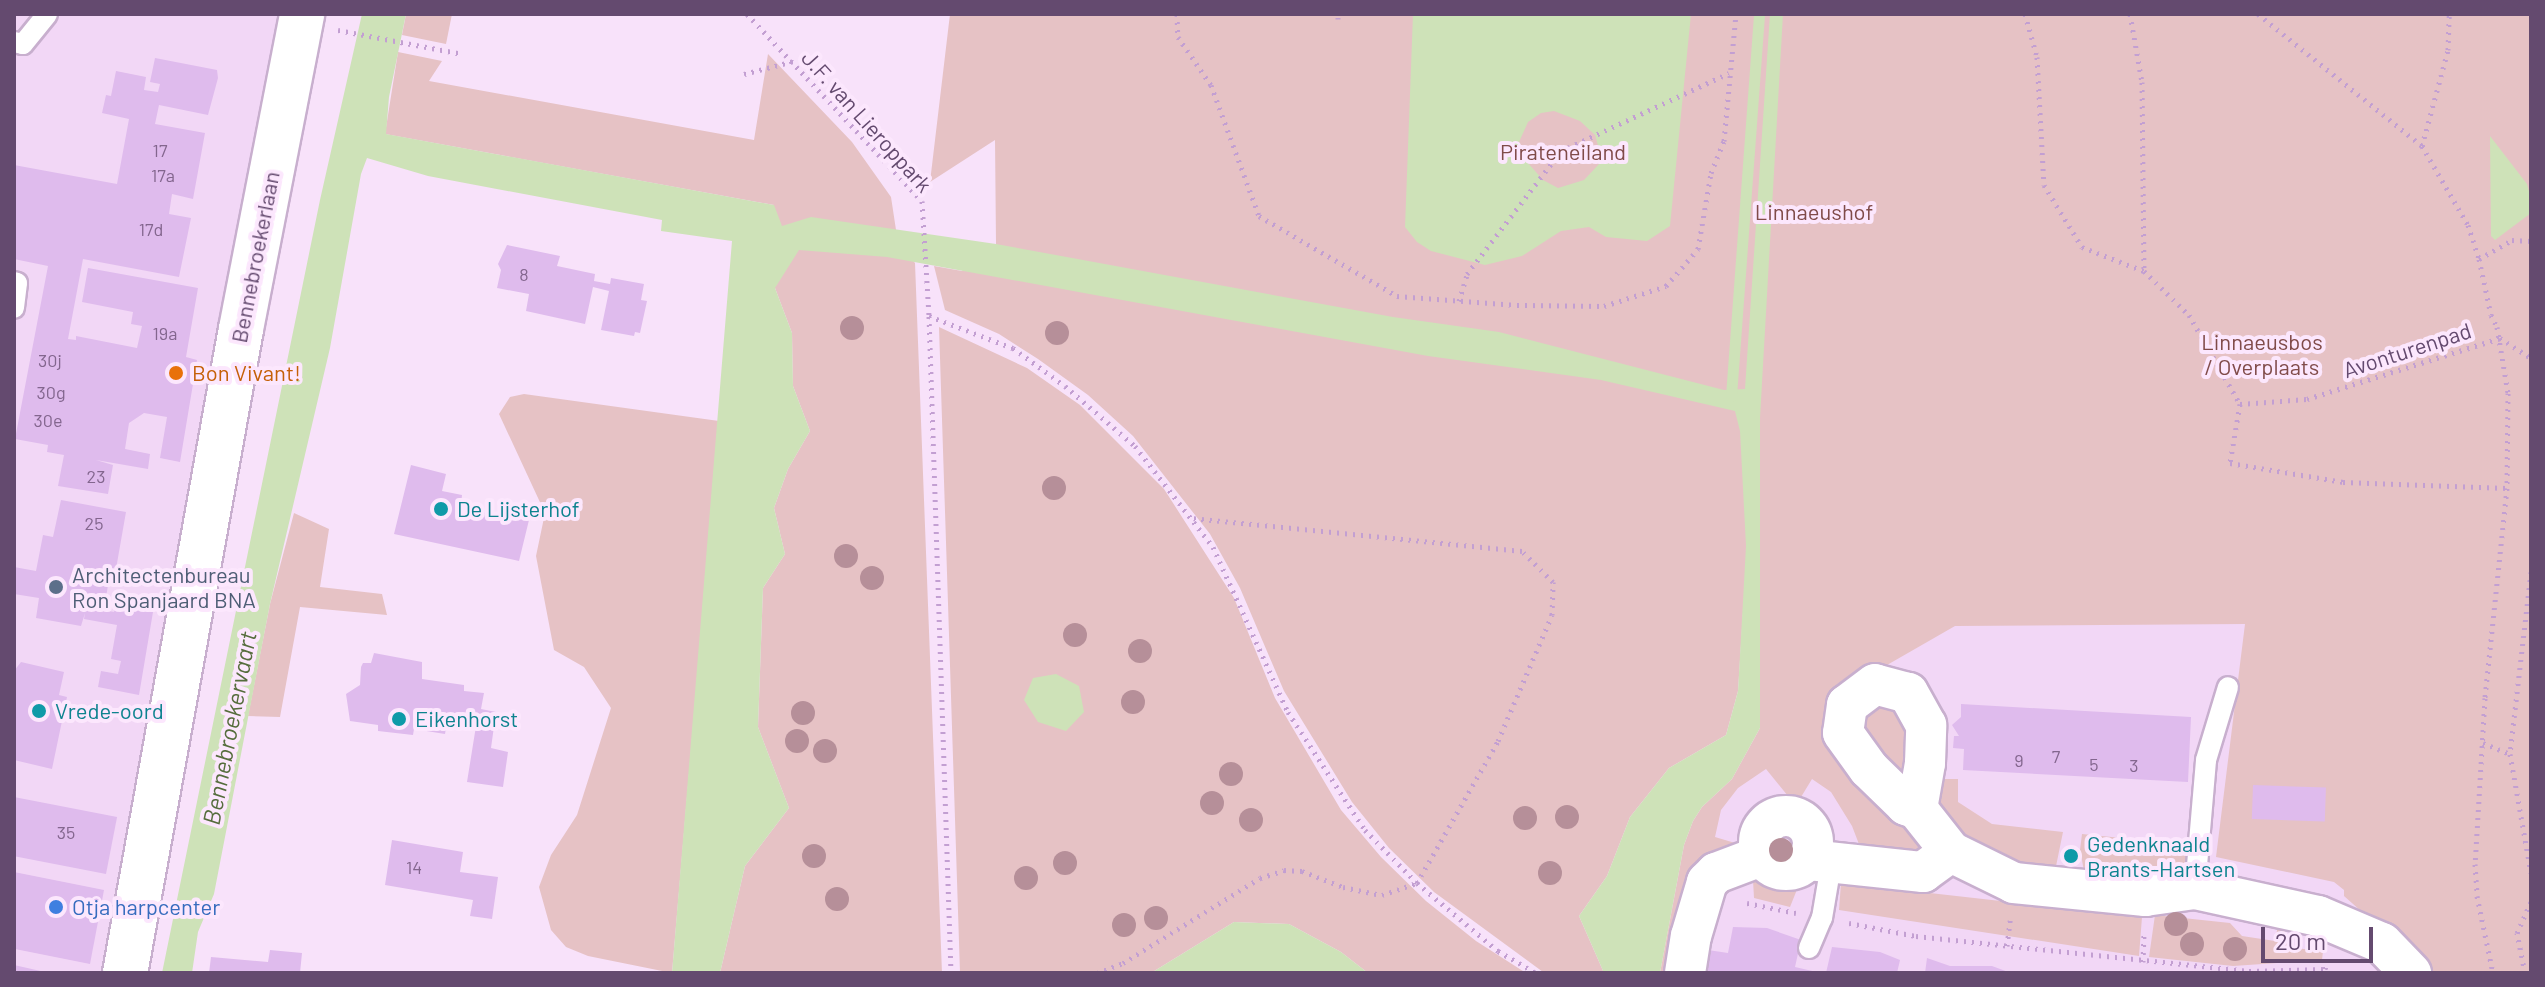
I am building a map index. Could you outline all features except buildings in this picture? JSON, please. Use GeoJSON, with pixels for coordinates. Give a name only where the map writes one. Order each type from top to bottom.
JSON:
{"type":"FeatureCollection","features":[{"type":"Feature","properties":{"kind":"street","name":"Bennebroekerlaan"},"geometry":{"type":"LineString","coordinates":[[125,973],[241,329],[302,14]]}},
{"type":"Feature","properties":{"kind":"street"},"geometry":{"type":"LineString","coordinates":[[1917,809],[1951,852],[2014,883],[2145,896],[2195,889],[2341,924],[2382,943],[2411,973]]}},
{"type":"Feature","properties":{"kind":"street"},"geometry":{"type":"LineString","coordinates":[[1685,973],[1702,895],[1716,873],[1761,856],[1758,843],[1761,831],[1779,816],[1792,816],[1803,821],[1810,831],[1820,863],[1923,872],[1951,852]]}},
{"type":"Feature","properties":{"kind":"lane"},"geometry":{"type":"LineString","coordinates":[[14,42],[23,44],[47,14]]}},
{"type":"Feature","properties":{"kind":"lane"},"geometry":{"type":"LineString","coordinates":[[14,282],[17,283],[14,308]]}},
{"type":"Feature","properties":{"kind":"lane"},"geometry":{"type":"LineString","coordinates":[[2195,889],[2206,760],[2228,687]]}},
{"type":"Feature","properties":{"kind":"lane"},"geometry":{"type":"LineString","coordinates":[[1809,948],[1822,918],[1820,863]]}},
{"type":"Feature","properties":{"kind":"path","name":"J.F. van Lieroppark"},"geometry":{"type":"LineString","coordinates":[[747,14],[922,201],[929,316]]}},
{"type":"Feature","properties":{"kind":"path"},"geometry":{"type":"LineString","coordinates":[[1177,14],[1178,37],[1211,85],[1259,216],[1397,296],[1604,306],[1666,286],[1698,249],[1711,173],[1724,141],[1736,14]]}},
{"type":"Feature","properties":{"kind":"path"},"geometry":{"type":"LineString","coordinates":[[2025,14],[2037,57],[2044,185],[2082,247],[2144,271],[2189,315],[2240,404],[2230,463],[2343,482],[2507,488]]}},
{"type":"Feature","properties":{"kind":"path"},"geometry":{"type":"LineString","coordinates":[[2130,14],[2142,82],[2144,271]]}},
{"type":"Feature","properties":{"kind":"path"},"geometry":{"type":"LineString","coordinates":[[2258,14],[2422,146],[2468,225],[2500,338],[2508,393],[2507,488],[2475,864],[2477,896],[2493,973]]}},
{"type":"Feature","properties":{"kind":"path"},"geometry":{"type":"LineString","coordinates":[[2422,146],[2448,50],[2449,14]]}},
{"type":"Feature","properties":{"kind":"path"},"geometry":{"type":"LineString","coordinates":[[343,31],[463,54]]}},
{"type":"Feature","properties":{"kind":"path"},"geometry":{"type":"LineString","coordinates":[[744,74],[794,61]]}},
{"type":"Feature","properties":{"kind":"path"},"geometry":{"type":"LineString","coordinates":[[1459,301],[1467,274],[1561,151],[1730,73]]}},
{"type":"Feature","properties":{"kind":"path"},"geometry":{"type":"LineString","coordinates":[[2479,259],[2512,240],[2531,241]]}},
{"type":"Feature","properties":{"kind":"path"},"geometry":{"type":"LineString","coordinates":[[951,973],[929,316],[1013,348],[1065,386],[1135,446],[1194,518],[1213,547],[1288,712],[1365,830],[1417,883],[1498,951],[1536,973]]}},
{"type":"Feature","properties":{"kind":"path","name":"Avonturenpad"},"geometry":{"type":"LineString","coordinates":[[2240,404],[2307,399],[2500,338],[2531,358]]}},
{"type":"Feature","properties":{"kind":"path"},"geometry":{"type":"LineString","coordinates":[[1097,973],[1123,963],[1260,878],[1284,870],[1302,871],[1343,887],[1382,895],[1417,883],[1498,741],[1552,615],[1553,582],[1522,551],[1194,518]]}},
{"type":"Feature","properties":{"kind":"path"},"geometry":{"type":"LineString","coordinates":[[2531,572],[2510,754],[2531,873]]}},
{"type":"Feature","properties":{"kind":"path"},"geometry":{"type":"LineString","coordinates":[[2483,743],[2510,754]]}},
{"type":"Feature","properties":{"kind":"path"},"geometry":{"type":"LineString","coordinates":[[1702,895],[1916,936],[2249,971],[2325,969],[2341,924]]}},
{"type":"Feature","properties":{"kind":"path"},"geometry":{"type":"LineString","coordinates":[[2525,973],[2517,933],[2531,902]]}},
{"type":"Feature","properties":{"kind":"shaded area"},"geometry":{"type":"Polygon","coordinates":[[[14,14],[327,14],[136,973],[14,973],[14,14]]]}},
{"type":"Feature","properties":{"kind":"shaded area"},"geometry":{"type":"Polygon","coordinates":[[[1955,612],[2254,618],[2435,898],[2448,973],[1667,973],[1706,826],[1815,635],[1955,612]]]}},
{"type":"Feature","properties":{"kind":"green space"},"geometry":{"type":"Polygon","coordinates":[[[406,14],[452,14],[446,44],[402,35],[406,14]]]}},
{"type":"Feature","properties":{"kind":"green space"},"geometry":{"type":"Polygon","coordinates":[[[950,14],[2531,14],[2531,973],[2431,973],[2344,896],[2344,890],[2334,882],[2216,857],[2245,624],[1955,626],[1840,692],[1948,868],[1862,852],[1852,826],[1831,792],[1812,779],[1798,802],[1792,801],[1766,769],[1738,788],[1721,810],[1715,837],[1735,843],[1730,847],[1676,973],[1660,973],[1684,845],[1693,821],[1702,807],[1732,779],[1760,728],[1744,597],[1738,691],[1726,735],[1669,768],[1630,817],[1607,876],[1579,916],[1604,973],[1543,972],[1434,892],[1389,848],[1352,802],[1284,691],[1240,588],[1210,534],[1133,436],[1088,395],[1038,359],[999,334],[945,310],[934,266],[962,271],[996,244],[995,140],[930,182],[950,14]]]}},
{"type":"Feature","properties":{"kind":"green space"},"geometry":{"type":"Polygon","coordinates":[[[398,52],[442,61],[429,81],[754,140],[768,54],[852,142],[891,197],[898,243],[915,263],[942,973],[720,973],[745,866],[789,808],[758,727],[763,588],[785,554],[774,508],[788,469],[810,431],[793,386],[792,333],[775,288],[774,205],[385,134],[398,52]]]}},
{"type":"Feature","properties":{"kind":"green space"},"geometry":{"type":"Polygon","coordinates":[[[939,327],[1027,368],[1080,405],[1164,489],[1234,598],[1275,698],[1341,810],[1381,857],[1426,901],[1476,941],[1526,973],[1368,973],[1341,952],[1289,924],[1234,922],[1151,973],[960,973],[939,327]]]}},
{"type":"Feature","properties":{"kind":"green space"},"geometry":{"type":"Polygon","coordinates":[[[524,394],[719,421],[672,973],[588,956],[566,947],[551,930],[539,887],[551,855],[577,815],[611,708],[584,667],[554,650],[536,556],[545,513],[499,414],[510,397],[524,394]]]}},
{"type":"Feature","properties":{"kind":"green space"},"geometry":{"type":"Polygon","coordinates":[[[294,513],[329,529],[320,587],[382,594],[387,615],[300,607],[280,717],[248,716],[270,604],[294,513]]]}},
{"type":"Feature","properties":{"kind":"green space"},"geometry":{"type":"Polygon","coordinates":[[[1880,699],[1914,716],[1913,798],[1862,743],[1861,709],[1880,699]]]}},
{"type":"Feature","properties":{"kind":"green space"},"geometry":{"type":"Polygon","coordinates":[[[1934,779],[1958,779],[1958,802],[1992,824],[2063,832],[2054,876],[1999,870],[1933,821],[1934,779]]]}},
{"type":"Feature","properties":{"kind":"green space"},"geometry":{"type":"Polygon","coordinates":[[[2082,834],[2190,845],[2190,861],[2179,877],[2085,876],[2080,850],[2082,834]]]}},
{"type":"Feature","properties":{"kind":"green space"},"geometry":{"type":"Polygon","coordinates":[[[1753,880],[1781,887],[1798,887],[1790,907],[1754,898],[1753,880]]]}},
{"type":"Feature","properties":{"kind":"green space"},"geometry":{"type":"Polygon","coordinates":[[[1841,883],[2142,917],[2139,956],[1839,910],[1841,883]]]}},
{"type":"Feature","properties":{"kind":"green space"},"geometry":{"type":"Polygon","coordinates":[[[2155,915],[2230,923],[2242,936],[2275,941],[2279,920],[2294,948],[2323,951],[2322,960],[2233,966],[2149,957],[2155,915]]]}},
{"type":"Feature","properties":{"kind":"water","name":"Bennebroekervaart"},"geometry":{"type":"Polygon","coordinates":[[[362,14],[406,14],[389,97],[386,134],[774,205],[782,226],[811,217],[996,244],[1393,317],[1499,332],[1724,390],[1745,389],[1770,14],[1783,14],[1760,418],[1760,728],[1732,779],[1702,807],[1693,821],[1684,845],[1660,973],[1604,973],[1579,916],[1607,876],[1630,817],[1669,768],[1726,735],[1738,691],[1746,546],[1740,431],[1735,411],[1601,380],[1428,356],[887,257],[799,250],[775,288],[792,333],[793,386],[810,431],[788,469],[774,508],[785,554],[763,588],[758,727],[789,808],[745,866],[720,973],[672,973],[732,241],[661,231],[662,220],[428,176],[367,158],[361,174],[330,348],[270,604],[214,894],[198,932],[192,973],[162,973],[320,200],[362,14]]]}},
{"type":"Feature","properties":{"kind":"water"},"geometry":{"type":"Polygon","coordinates":[[[1413,14],[1691,14],[1670,226],[1647,241],[1606,237],[1589,227],[1561,231],[1522,256],[1485,265],[1431,251],[1417,242],[1405,227],[1413,14]],[[1554,111],[1541,113],[1528,122],[1519,142],[1528,163],[1543,180],[1558,188],[1584,180],[1600,163],[1595,135],[1580,121],[1554,111]]]}},
{"type":"Feature","properties":{"kind":"water"},"geometry":{"type":"Polygon","coordinates":[[[2490,136],[2527,184],[2531,199],[2531,213],[2495,240],[2491,236],[2490,136]]]}},
{"type":"Feature","properties":{"kind":"water"},"geometry":{"type":"Polygon","coordinates":[[[1056,674],[1079,686],[1084,712],[1066,731],[1038,722],[1024,700],[1033,678],[1056,674]]]}},
{"type":"Feature","properties":{"kind":"water"},"geometry":{"type":"Polygon","coordinates":[[[1234,922],[1289,924],[1341,952],[1368,973],[1151,973],[1234,922]]]}},
{"type":"Feature","properties":{"kind":"waterway"},"geometry":{"type":"LineString","coordinates":[[1731,396],[1759,14]]}},
{"type":"Feature","properties":{"kind":"place","name":"Bon Vivant!"},"geometry":{"type":"Point","coordinates":[176,373]}},
{"type":"Feature","properties":{"kind":"place","name":"De Lijsterhof"},"geometry":{"type":"Point","coordinates":[441,509]}},
{"type":"Feature","properties":{"kind":"place","name":"Architectenbureau Ron Spanjaard BNA"},"geometry":{"type":"Point","coordinates":[56,587]}},
{"type":"Feature","properties":{"kind":"place","name":"Vrede-oord"},"geometry":{"type":"Point","coordinates":[39,711]}},
{"type":"Feature","properties":{"kind":"place","name":"Eikenhorst"},"geometry":{"type":"Point","coordinates":[399,719]}},
{"type":"Feature","properties":{"kind":"place","name":"Gedenknaald Brants-Hartsen"},"geometry":{"type":"Point","coordinates":[2071,856]}},
{"type":"Feature","properties":{"kind":"place","name":"Otja harpcenter"},"geometry":{"type":"Point","coordinates":[56,907]}},
{"type":"Feature","properties":{"kind":"park label","name":"Pirateneiland"},"geometry":{"type":"Point","coordinates":[1563,152]}},
{"type":"Feature","properties":{"kind":"park label","name":"Linnaeushof"},"geometry":{"type":"Point","coordinates":[1814,212]}},
{"type":"Feature","properties":{"kind":"park label","name":"Linnaeusbos / Overplaats"},"geometry":{"type":"Point","coordinates":[2262,354]}}]}
